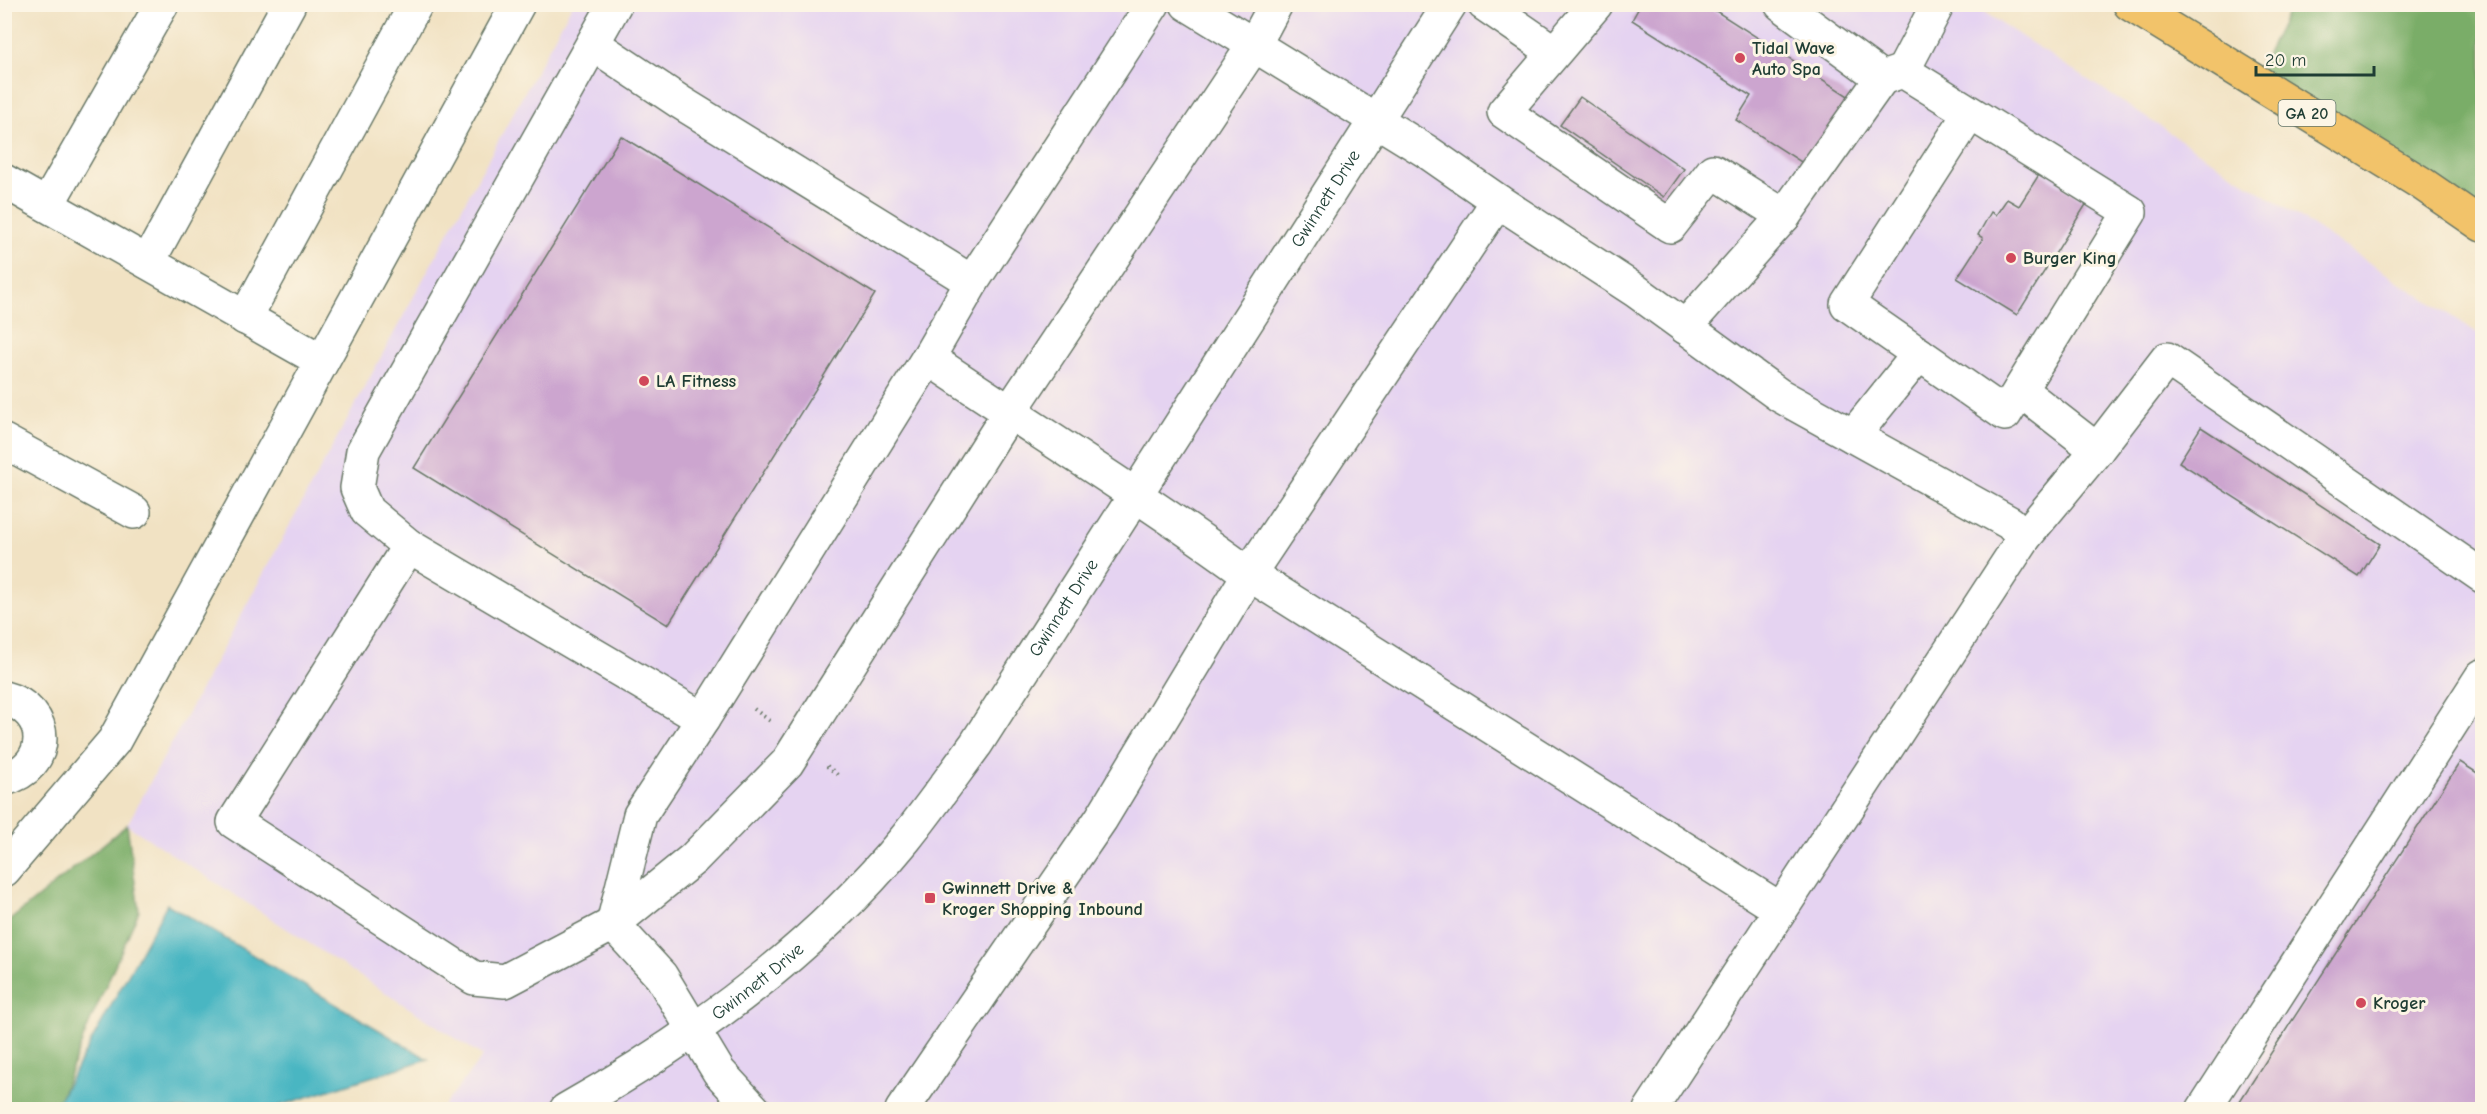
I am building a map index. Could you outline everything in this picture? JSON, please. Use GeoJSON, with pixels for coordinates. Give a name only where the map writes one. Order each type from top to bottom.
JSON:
{"type":"FeatureCollection","features":[{"type":"Feature","properties":{"kind":"main road","name":"GA 20"},"geometry":{"type":"LineString","coordinates":[[2147,9],[2421,183],[2482,225]]}},
{"type":"Feature","properties":{"kind":"street"},"geometry":{"type":"LineString","coordinates":[[47,205],[162,4]]}},
{"type":"Feature","properties":{"kind":"street"},"geometry":{"type":"LineString","coordinates":[[148,262],[289,4]]}},
{"type":"Feature","properties":{"kind":"street"},"geometry":{"type":"LineString","coordinates":[[245,318],[416,4]]}},
{"type":"Feature","properties":{"kind":"street"},"geometry":{"type":"LineString","coordinates":[[4,870],[114,741],[518,4]]}},
{"type":"Feature","properties":{"kind":"street"},"geometry":{"type":"LineString","coordinates":[[615,4],[363,451],[357,488],[367,511],[409,546],[703,719]]}},
{"type":"Feature","properties":{"kind":"street"},"geometry":{"type":"LineString","coordinates":[[613,924],[640,815],[703,719],[928,358],[972,282],[1153,4]]}},
{"type":"Feature","properties":{"kind":"street"},"geometry":{"type":"LineString","coordinates":[[1187,4],[1426,151],[1636,291],[1779,395],[2010,522],[2024,538]]}},
{"type":"Feature","properties":{"kind":"street"},"geometry":{"type":"LineString","coordinates":[[409,546],[234,822],[474,978],[505,981],[613,924],[693,860],[787,763],[1009,413],[1254,45],[1276,4]]}},
{"type":"Feature","properties":{"kind":"street","name":"Gwinnett Drive"},"geometry":{"type":"LineString","coordinates":[[566,1110],[694,1031],[744,993],[833,916],[905,839],[976,744],[1450,4]]}},
{"type":"Feature","properties":{"kind":"street"},"geometry":{"type":"LineString","coordinates":[[1484,4],[1554,52]]}},
{"type":"Feature","properties":{"kind":"street"},"geometry":{"type":"LineString","coordinates":[[1596,4],[1504,112],[1670,226],[1713,171],[1784,216]]}},
{"type":"Feature","properties":{"kind":"street"},"geometry":{"type":"LineString","coordinates":[[1781,4],[1893,75],[1970,113],[2130,212],[2005,414],[1847,304],[1970,113]]}},
{"type":"Feature","properties":{"kind":"street"},"geometry":{"type":"LineString","coordinates":[[1685,327],[1784,216],[1893,75],[1938,4]]}},
{"type":"Feature","properties":{"kind":"street"},"geometry":{"type":"LineString","coordinates":[[593,44],[680,102],[972,282]]}},
{"type":"Feature","properties":{"kind":"street"},"geometry":{"type":"LineString","coordinates":[[4,182],[322,361]]}},
{"type":"Feature","properties":{"kind":"street"},"geometry":{"type":"LineString","coordinates":[[902,1110],[1101,819],[1249,574],[1498,201]]}},
{"type":"Feature","properties":{"kind":"street"},"geometry":{"type":"LineString","coordinates":[[1853,436],[1919,354]]}},
{"type":"Feature","properties":{"kind":"street"},"geometry":{"type":"LineString","coordinates":[[928,358],[1177,521],[1249,574],[1780,909]]}},
{"type":"Feature","properties":{"kind":"street"},"geometry":{"type":"LineString","coordinates":[[1650,1110],[2024,538],[2097,450],[2167,359],[2482,576]]}},
{"type":"Feature","properties":{"kind":"street"},"geometry":{"type":"LineString","coordinates":[[2020,390],[2097,450]]}},
{"type":"Feature","properties":{"kind":"street"},"geometry":{"type":"LineString","coordinates":[[4,441],[134,512]]}},
{"type":"Feature","properties":{"kind":"street"},"geometry":{"type":"LineString","coordinates":[[2203,1110],[2482,676]]}},
{"type":"Feature","properties":{"kind":"street"},"geometry":{"type":"LineString","coordinates":[[4,698],[16,701],[27,708],[36,719],[40,732],[40,746],[27,769],[16,776],[4,779]]}},
{"type":"Feature","properties":{"kind":"street"},"geometry":{"type":"LineString","coordinates":[[35,758],[75,787]]}},
{"type":"Feature","properties":{"kind":"street"},"geometry":{"type":"LineString","coordinates":[[613,924],[661,976],[719,1072],[754,1110]]}},
{"type":"Feature","properties":{"kind":"path"},"geometry":{"type":"LineString","coordinates":[[754,710],[772,722]]}},
{"type":"Feature","properties":{"kind":"shaded area"},"geometry":{"type":"Polygon","coordinates":[[[572,5],[1973,5],[2482,336],[2482,1109],[441,1109],[483,1056],[127,825],[572,5]]]}},
{"type":"Feature","properties":{"kind":"green space"},"geometry":{"type":"Polygon","coordinates":[[[2291,5],[2482,5],[2482,229],[2257,74],[2291,5]]]}},
{"type":"Feature","properties":{"kind":"green space"},"geometry":{"type":"Polygon","coordinates":[[[127,825],[139,911],[89,1024],[56,1109],[5,1109],[4,925],[127,825]]]}},
{"type":"Feature","properties":{"kind":"water"},"geometry":{"type":"Polygon","coordinates":[[[167,904],[428,1059],[269,1109],[54,1109],[167,904]]]}},
{"type":"Feature","properties":{"kind":"building","name":"Tidal Wave Auto Spa"},"geometry":{"type":"Polygon","coordinates":[[[1641,4],[1705,4],[1856,101],[1812,169],[1736,120],[1751,96],[1632,20],[1641,4]]]}},
{"type":"Feature","properties":{"kind":"building"},"geometry":{"type":"Polygon","coordinates":[[[1580,97],[1684,169],[1664,197],[1560,125],[1580,97]]]}},
{"type":"Feature","properties":{"kind":"building","name":"LA Fitness"},"geometry":{"type":"Polygon","coordinates":[[[621,136],[875,294],[668,625],[414,468],[621,136]]]}},
{"type":"Feature","properties":{"kind":"building","name":"Burger King"},"geometry":{"type":"Polygon","coordinates":[[[2040,173],[2087,203],[2017,315],[1957,278],[1983,238],[1978,235],[1991,212],[1996,215],[2007,199],[2019,206],[2040,173]]]}},
{"type":"Feature","properties":{"kind":"building"},"geometry":{"type":"Polygon","coordinates":[[[2201,427],[2380,544],[2359,577],[2179,462],[2201,427]]]}},
{"type":"Feature","properties":{"kind":"building"},"geometry":{"type":"Polygon","coordinates":[[[2460,762],[2482,776],[2482,1110],[2234,1110],[2460,762]]]}},
{"type":"Feature","properties":{"kind":"place","name":"Tidal Wave Auto Spa"},"geometry":{"type":"Point","coordinates":[1740,58]}},
{"type":"Feature","properties":{"kind":"place","name":"Burger King"},"geometry":{"type":"Point","coordinates":[2011,258]}},
{"type":"Feature","properties":{"kind":"place","name":"LA Fitness"},"geometry":{"type":"Point","coordinates":[644,381]}},
{"type":"Feature","properties":{"kind":"place","name":"Gwinnett Drive & Kroger Shopping Inbound"},"geometry":{"type":"Point","coordinates":[930,898]}},
{"type":"Feature","properties":{"kind":"place","name":"Kroger"},"geometry":{"type":"Point","coordinates":[2361,1003]}}]}
